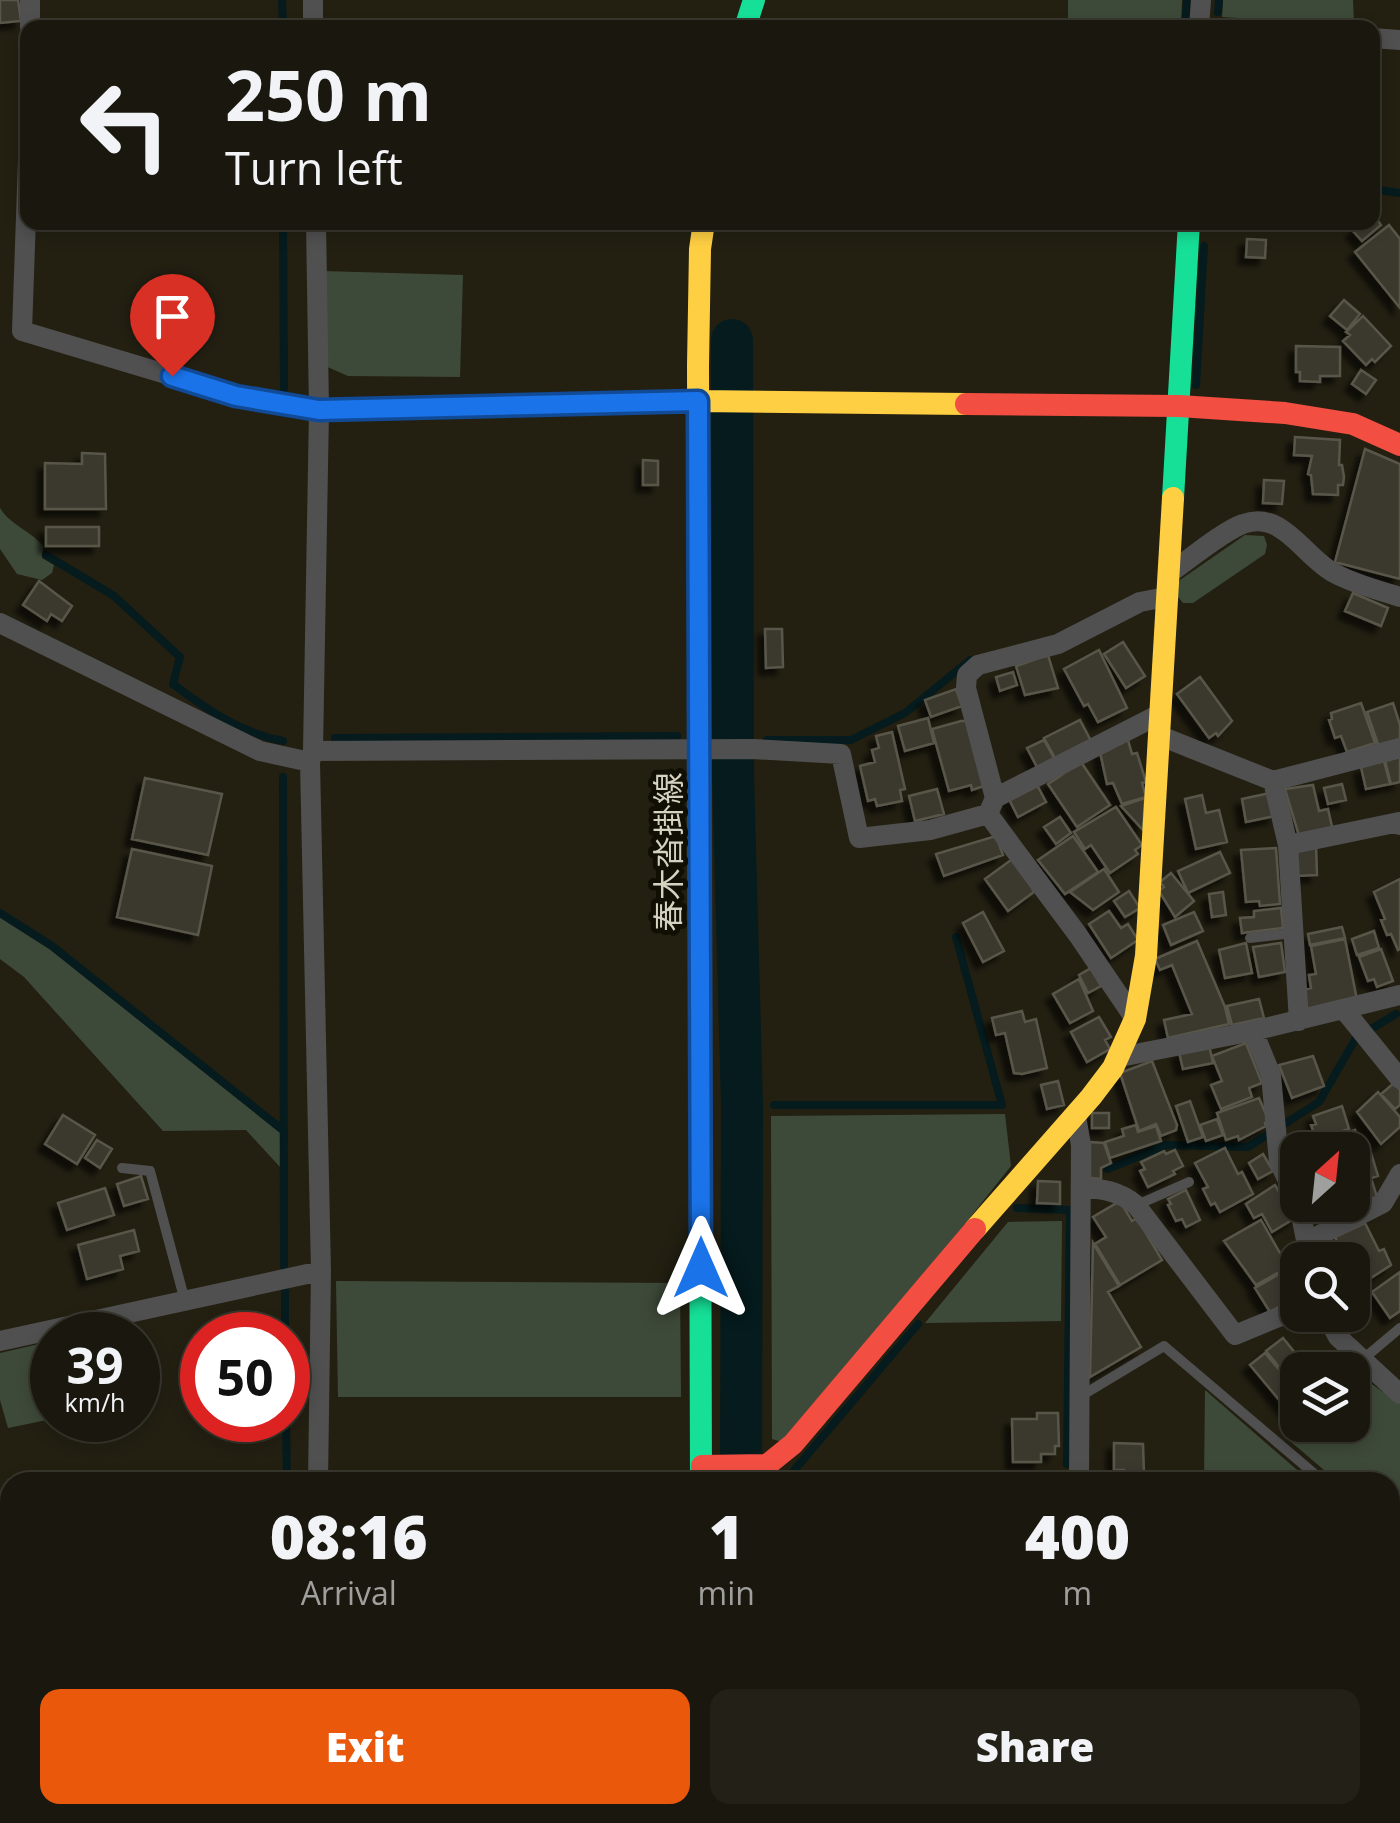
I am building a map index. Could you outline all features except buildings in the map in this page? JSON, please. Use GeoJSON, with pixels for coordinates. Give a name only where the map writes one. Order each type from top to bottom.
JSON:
{"type":"FeatureCollection","features":[{"type":"Feature","properties":{"kind":"street"},"geometry":{"type":"LineString","coordinates":[[26,230],[22,331],[236,396],[319,410],[698,401],[1179,406],[1285,412],[1354,424],[1400,446]]}},
{"type":"Feature","properties":{"kind":"street"},"geometry":{"type":"LineString","coordinates":[[316,230],[319,410],[312,756],[321,1271],[318,1472]]}},
{"type":"Feature","properties":{"kind":"street","name":"春木沓掛線"},"geometry":{"type":"LineString","coordinates":[[701,1472],[698,401],[703,230]]}},
{"type":"Feature","properties":{"kind":"street"},"geometry":{"type":"LineString","coordinates":[[770,1472],[1054,1136],[1076,1116],[1120,1057],[1135,1019],[1146,956],[1189,230]]}},
{"type":"Feature","properties":{"kind":"street"},"geometry":{"type":"LineString","coordinates":[[1171,572],[1243,524],[1267,521],[1286,532],[1317,564],[1400,598]]}},
{"type":"Feature","properties":{"kind":"street"},"geometry":{"type":"LineString","coordinates":[[1135,1019],[992,806],[966,688],[967,675],[978,665],[1058,644],[1140,602],[1166,596]]}},
{"type":"Feature","properties":{"kind":"street"},"geometry":{"type":"LineString","coordinates":[[0,624],[260,751],[312,756],[700,749],[842,754],[859,838],[930,830],[992,806],[1159,724]]}},
{"type":"Feature","properties":{"kind":"street"},"geometry":{"type":"LineString","coordinates":[[1159,724],[1273,782],[1400,748]]}},
{"type":"Feature","properties":{"kind":"street"},"geometry":{"type":"LineString","coordinates":[[1273,782],[1288,846],[1299,1021]]}},
{"type":"Feature","properties":{"kind":"street"},"geometry":{"type":"LineString","coordinates":[[1288,846],[1399,822],[1400,825]]}},
{"type":"Feature","properties":{"kind":"street"},"geometry":{"type":"LineString","coordinates":[[1120,1057],[1299,1021],[1400,995]]}},
{"type":"Feature","properties":{"kind":"street"},"geometry":{"type":"LineString","coordinates":[[1345,1010],[1400,1079]]}},
{"type":"Feature","properties":{"kind":"street"},"geometry":{"type":"LineString","coordinates":[[1253,1031],[1272,1075],[1280,1164]]}},
{"type":"Feature","properties":{"kind":"street"},"geometry":{"type":"LineString","coordinates":[[1076,1116],[1081,1145],[1079,1472]]}},
{"type":"Feature","properties":{"kind":"street"},"geometry":{"type":"LineString","coordinates":[[1322,1242],[1383,1203],[1400,1174]]}},
{"type":"Feature","properties":{"kind":"street"},"geometry":{"type":"LineString","coordinates":[[1081,1187],[1108,1190],[1136,1205],[1235,1335],[1280,1316]]}},
{"type":"Feature","properties":{"kind":"street"},"geometry":{"type":"LineString","coordinates":[[0,1341],[321,1271]]}},
{"type":"Feature","properties":{"kind":"street"},"geometry":{"type":"LineString","coordinates":[[1335,1332],[1352,1352]]}},
{"type":"Feature","properties":{"kind":"street"},"geometry":{"type":"LineString","coordinates":[[1370,1369],[1400,1394]]}},
{"type":"Feature","properties":{"kind":"lane"},"geometry":{"type":"LineString","coordinates":[[1250,938],[1292,933]]}},
{"type":"Feature","properties":{"kind":"lane"},"geometry":{"type":"LineString","coordinates":[[122,1168],[150,1170],[186,1301]]}},
{"type":"Feature","properties":{"kind":"lane"},"geometry":{"type":"LineString","coordinates":[[1136,1205],[1189,1182]]}},
{"type":"Feature","properties":{"kind":"lane"},"geometry":{"type":"LineString","coordinates":[[1370,1353],[1400,1328]]}},
{"type":"Feature","properties":{"kind":"lane"},"geometry":{"type":"LineString","coordinates":[[1080,1396],[1164,1346],[1312,1472]]}},
{"type":"Feature","properties":{"kind":"green space"},"geometry":{"type":"Polygon","coordinates":[[[1068,0],[1182,0],[1181,20],[1068,20],[1068,0]]]}},
{"type":"Feature","properties":{"kind":"green space"},"geometry":{"type":"Polygon","coordinates":[[[1223,0],[1353,0],[1354,20],[1222,17],[1223,0]]]}},
{"type":"Feature","properties":{"kind":"green space"},"geometry":{"type":"Polygon","coordinates":[[[322,271],[463,275],[460,377],[348,376],[323,365],[322,271]]]}},
{"type":"Feature","properties":{"kind":"green space"},"geometry":{"type":"Polygon","coordinates":[[[0,508],[43,546],[42,558],[54,565],[52,573],[42,580],[17,574],[0,549],[0,508]]]}},
{"type":"Feature","properties":{"kind":"green space"},"geometry":{"type":"Polygon","coordinates":[[[1245,535],[1264,536],[1265,554],[1193,603],[1183,603],[1174,592],[1180,580],[1245,535]]]}},
{"type":"Feature","properties":{"kind":"green space"},"geometry":{"type":"Polygon","coordinates":[[[0,917],[50,949],[281,1133],[280,1167],[246,1130],[163,1131],[24,977],[0,959],[0,917]]]}},
{"type":"Feature","properties":{"kind":"green space"},"geometry":{"type":"Polygon","coordinates":[[[1005,1114],[1011,1166],[782,1442],[772,1439],[771,1116],[1005,1114]]]}},
{"type":"Feature","properties":{"kind":"green space"},"geometry":{"type":"Polygon","coordinates":[[[1062,1221],[1061,1321],[925,1323],[1008,1222],[1062,1221]]]}},
{"type":"Feature","properties":{"kind":"green space"},"geometry":{"type":"Polygon","coordinates":[[[336,1281],[680,1283],[681,1397],[338,1397],[336,1281]]]}},
{"type":"Feature","properties":{"kind":"green space"},"geometry":{"type":"Polygon","coordinates":[[[30,1346],[30,1424],[8,1428],[0,1400],[0,1353],[30,1346]]]}},
{"type":"Feature","properties":{"kind":"green space"},"geometry":{"type":"Polygon","coordinates":[[[1370,1383],[1400,1404],[1400,1472],[1326,1472],[1291,1442],[1370,1442],[1370,1383]]]}},
{"type":"Feature","properties":{"kind":"green space"},"geometry":{"type":"Polygon","coordinates":[[[1205,1390],[1299,1472],[1204,1472],[1205,1390]]]}},
{"type":"Feature","properties":{"kind":"waterway"},"geometry":{"type":"LineString","coordinates":[[282,0],[283,20]]}},
{"type":"Feature","properties":{"kind":"waterway"},"geometry":{"type":"LineString","coordinates":[[1186,20],[1187,0]]}},
{"type":"Feature","properties":{"kind":"waterway"},"geometry":{"type":"LineString","coordinates":[[1218,12],[1219,0]]}},
{"type":"Feature","properties":{"kind":"waterway"},"geometry":{"type":"LineString","coordinates":[[1380,190],[1400,193]]}},
{"type":"Feature","properties":{"kind":"waterway"},"geometry":{"type":"LineString","coordinates":[[283,230],[284,388]]}},
{"type":"Feature","properties":{"kind":"waterway"},"geometry":{"type":"LineString","coordinates":[[1196,385],[1204,246]]}},
{"type":"Feature","properties":{"kind":"waterway"},"geometry":{"type":"LineString","coordinates":[[732,340],[733,774],[742,1106],[741,1472]]}},
{"type":"Feature","properties":{"kind":"waterway"},"geometry":{"type":"LineString","coordinates":[[46,555],[114,596],[180,657],[173,684],[238,726],[283,741]]}},
{"type":"Feature","properties":{"kind":"waterway"},"geometry":{"type":"LineString","coordinates":[[767,740],[851,740],[905,713],[970,660]]}},
{"type":"Feature","properties":{"kind":"waterway"},"geometry":{"type":"LineString","coordinates":[[335,738],[677,736]]}},
{"type":"Feature","properties":{"kind":"waterway"},"geometry":{"type":"LineString","coordinates":[[717,736],[748,736]]}},
{"type":"Feature","properties":{"kind":"waterway"},"geometry":{"type":"LineString","coordinates":[[283,777],[284,1266]]}},
{"type":"Feature","properties":{"kind":"waterway"},"geometry":{"type":"LineString","coordinates":[[0,913],[52,946],[284,1131]]}},
{"type":"Feature","properties":{"kind":"waterway"},"geometry":{"type":"LineString","coordinates":[[774,1105],[1002,1105],[956,937]]}},
{"type":"Feature","properties":{"kind":"waterway"},"geometry":{"type":"LineString","coordinates":[[1371,1029],[1396,1014]]}},
{"type":"Feature","properties":{"kind":"waterway"},"geometry":{"type":"LineString","coordinates":[[1286,1123],[1319,1102],[1356,1038]]}},
{"type":"Feature","properties":{"kind":"waterway"},"geometry":{"type":"LineString","coordinates":[[1108,1169],[1166,1145],[1248,1147],[1267,1135]]}},
{"type":"Feature","properties":{"kind":"waterway"},"geometry":{"type":"LineString","coordinates":[[1017,1208],[1070,1210],[1067,1464]]}},
{"type":"Feature","properties":{"kind":"waterway"},"geometry":{"type":"LineString","coordinates":[[285,1291],[285,1312]]}},
{"type":"Feature","properties":{"kind":"waterway"},"geometry":{"type":"LineString","coordinates":[[793,1472],[918,1324]]}},
{"type":"Feature","properties":{"kind":"waterway"},"geometry":{"type":"LineString","coordinates":[[286,1442],[287,1472]]}},
{"type":"Feature","properties":{"kind":"traffic: fast"},"geometry":{"type":"LineString","coordinates":[[748,20],[754,0]]}},
{"type":"Feature","properties":{"kind":"traffic: fast"},"geometry":{"type":"LineString","coordinates":[[1173,498],[1189,230]]}},
{"type":"Feature","properties":{"kind":"traffic: fast"},"geometry":{"type":"LineString","coordinates":[[699,764],[701,1472]]}},
{"type":"Feature","properties":{"kind":"traffic: slow"},"geometry":{"type":"LineString","coordinates":[[699,764],[698,366],[703,230]]}},
{"type":"Feature","properties":{"kind":"traffic: slow"},"geometry":{"type":"LineString","coordinates":[[319,410],[698,401],[966,404]]}},
{"type":"Feature","properties":{"kind":"traffic: slow"},"geometry":{"type":"LineString","coordinates":[[975,1229],[1091,1097],[1113,1068],[1135,1019],[1146,956],[1173,498]]}},
{"type":"Feature","properties":{"kind":"traffic: jam"},"geometry":{"type":"LineString","coordinates":[[966,404],[1179,406],[1285,413],[1353,424],[1400,445]]}},
{"type":"Feature","properties":{"kind":"traffic: jam"},"geometry":{"type":"LineString","coordinates":[[702,1466],[767,1465],[793,1444],[975,1229]]}},
{"type":"Feature","properties":{"kind":"route"},"geometry":{"type":"LineString","coordinates":[[172,376],[236,396],[319,410],[698,401],[701,1268]]}}]}
